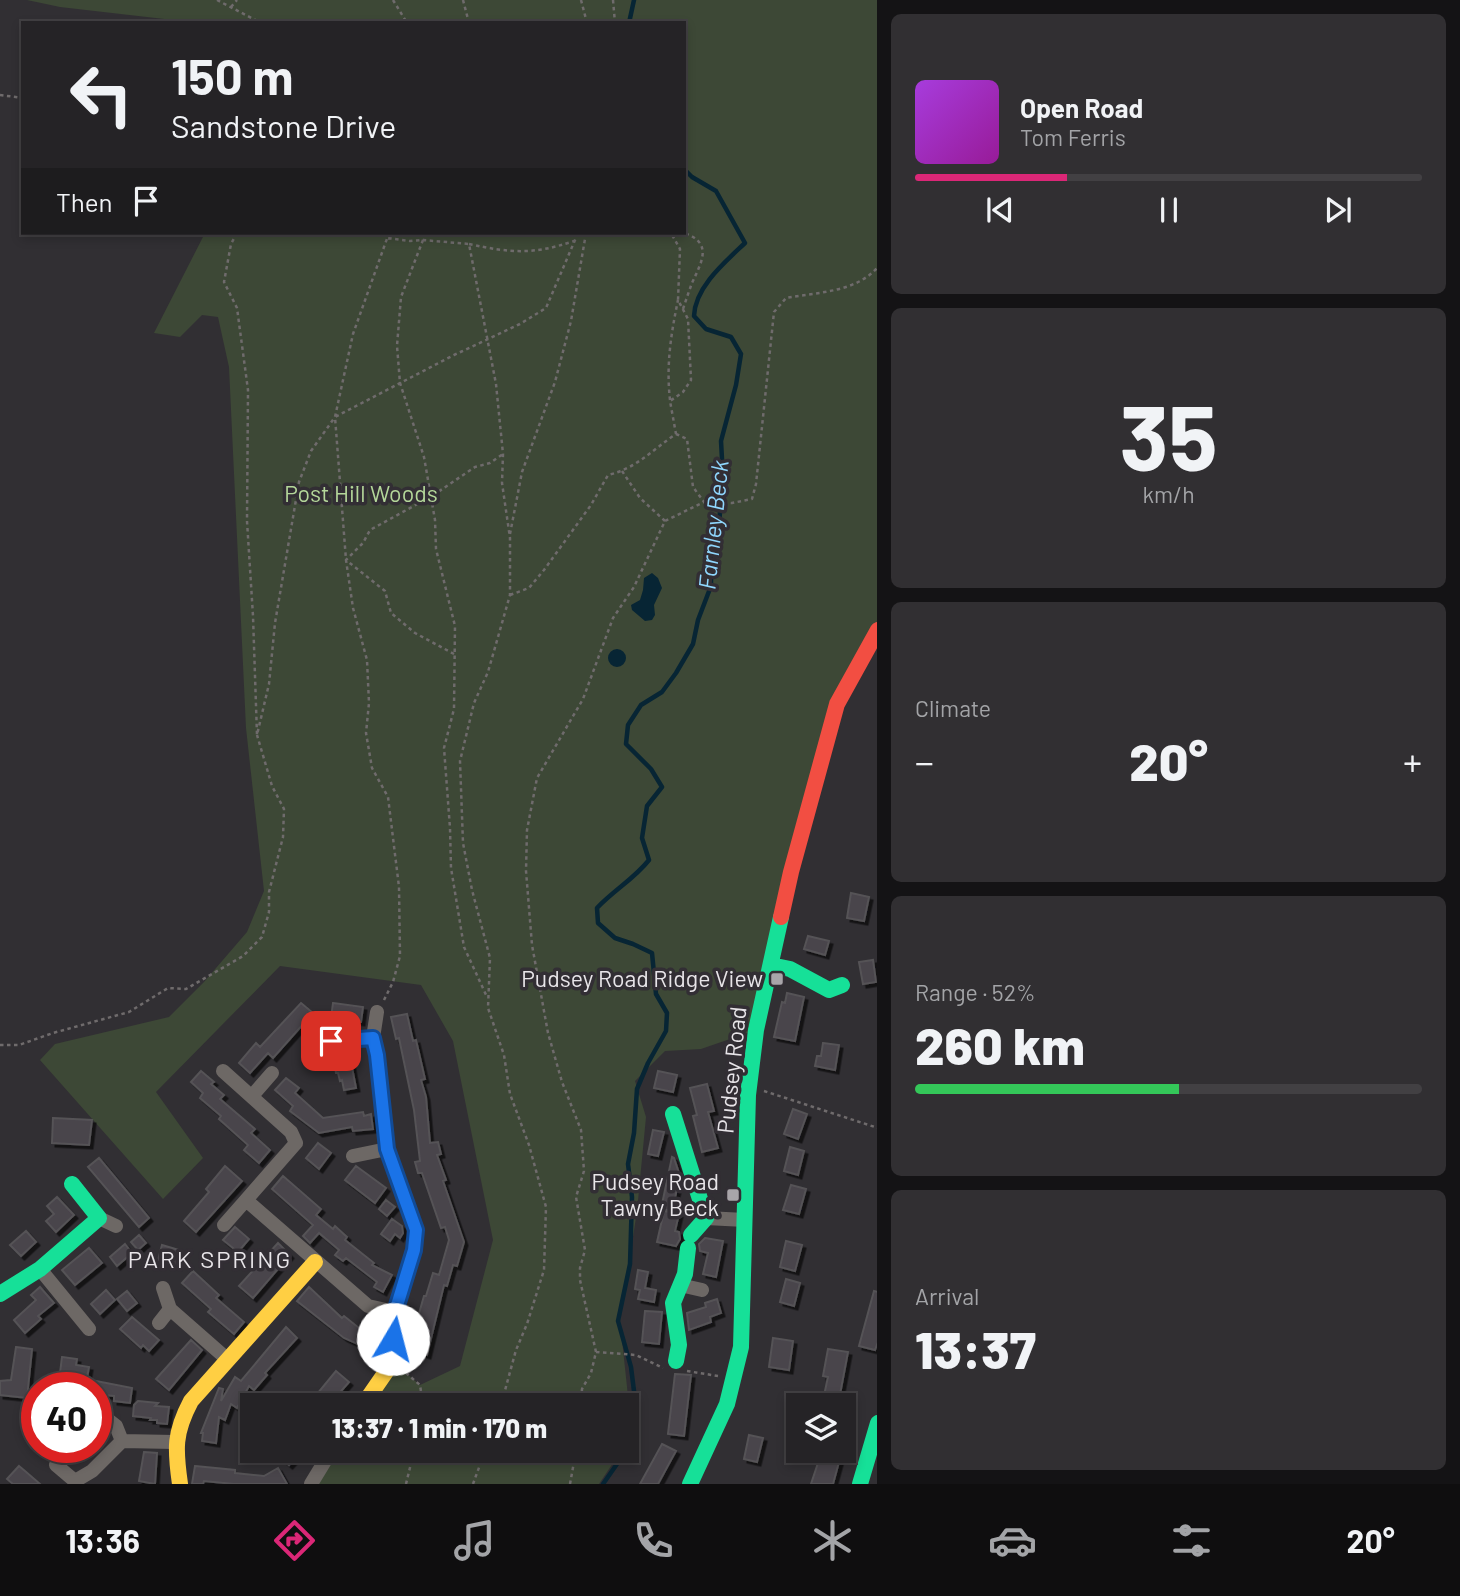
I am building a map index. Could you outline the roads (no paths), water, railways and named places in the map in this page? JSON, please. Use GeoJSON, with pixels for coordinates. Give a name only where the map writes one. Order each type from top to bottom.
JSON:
{"type":"FeatureCollection","features":[{"type":"Feature","properties":{"kind":"street","name":"Pudsey Road"},"geometry":{"type":"LineString","coordinates":[[690,1484],[727,1404],[741,1347],[749,1086],[755,1030],[791,872],[837,704],[877,629]]}},
{"type":"Feature","properties":{"kind":"street"},"geometry":{"type":"LineString","coordinates":[[771,965],[790,969],[829,990],[842,985]]}},
{"type":"Feature","properties":{"kind":"street"},"geometry":{"type":"LineString","coordinates":[[371,1393],[390,1366],[395,1312],[414,1250],[416,1230],[387,1149],[373,1038],[377,1012]]}},
{"type":"Feature","properties":{"kind":"street"},"geometry":{"type":"LineString","coordinates":[[331,1041],[373,1038]]}},
{"type":"Feature","properties":{"kind":"street"},"geometry":{"type":"LineString","coordinates":[[223,1070],[291,1132],[296,1143],[224,1225]]}},
{"type":"Feature","properties":{"kind":"street"},"geometry":{"type":"LineString","coordinates":[[252,1096],[272,1073]]}},
{"type":"Feature","properties":{"kind":"street"},"geometry":{"type":"LineString","coordinates":[[673,1114],[706,1218]]}},
{"type":"Feature","properties":{"kind":"street"},"geometry":{"type":"LineString","coordinates":[[353,1156],[387,1149]]}},
{"type":"Feature","properties":{"kind":"street"},"geometry":{"type":"LineString","coordinates":[[72,1184],[99,1218],[116,1226]]}},
{"type":"Feature","properties":{"kind":"street"},"geometry":{"type":"LineString","coordinates":[[246,1200],[368,1306],[395,1312]]}},
{"type":"Feature","properties":{"kind":"street"},"geometry":{"type":"LineString","coordinates":[[0,1294],[40,1269],[99,1218]]}},
{"type":"Feature","properties":{"kind":"street"},"geometry":{"type":"LineString","coordinates":[[706,1218],[745,1220]]}},
{"type":"Feature","properties":{"kind":"street"},"geometry":{"type":"LineString","coordinates":[[676,1361],[679,1345],[673,1303],[685,1273],[690,1242],[706,1218]]}},
{"type":"Feature","properties":{"kind":"street"},"geometry":{"type":"LineString","coordinates":[[180,1484],[174,1442],[179,1422],[191,1401],[315,1262]]}},
{"type":"Feature","properties":{"kind":"street"},"geometry":{"type":"LineString","coordinates":[[40,1269],[89,1329]]}},
{"type":"Feature","properties":{"kind":"street"},"geometry":{"type":"LineString","coordinates":[[680,1285],[702,1290]]}},
{"type":"Feature","properties":{"kind":"street"},"geometry":{"type":"LineString","coordinates":[[163,1288],[170,1309],[227,1359]]}},
{"type":"Feature","properties":{"kind":"street"},"geometry":{"type":"LineString","coordinates":[[159,1323],[170,1309]]}},
{"type":"Feature","properties":{"kind":"street"},"geometry":{"type":"LineString","coordinates":[[112,1423],[122,1441]]}},
{"type":"Feature","properties":{"kind":"street"},"geometry":{"type":"LineString","coordinates":[[860,1484],[877,1423]]}},
{"type":"Feature","properties":{"kind":"street"},"geometry":{"type":"LineString","coordinates":[[56,1465],[74,1482],[92,1471],[122,1441],[174,1442]]}},
{"type":"Feature","properties":{"kind":"street"},"geometry":{"type":"LineString","coordinates":[[311,1484],[324,1463]]}},
{"type":"Feature","properties":{"kind":"water"},"geometry":{"type":"Polygon","coordinates":[[[652,573],[658,578],[662,588],[654,605],[655,615],[652,620],[645,621],[632,610],[631,605],[640,600],[644,578],[652,573]]]}},
{"type":"Feature","properties":{"kind":"water"},"geometry":{"type":"Polygon","coordinates":[[[617,649],[623,652],[626,658],[623,664],[617,667],[611,664],[608,658],[611,652],[617,649]]]}},
{"type":"Feature","properties":{"kind":"waterway"},"geometry":{"type":"LineString","coordinates":[[629,21],[634,0]]}},
{"type":"Feature","properties":{"kind":"waterway","name":"Farnley Beck"},"geometry":{"type":"LineString","coordinates":[[634,1393],[631,1367],[618,1321],[630,1264],[632,1197],[628,1164],[634,1133],[637,1089],[666,1031],[667,1013],[656,994],[652,953],[615,938],[598,923],[597,908],[649,860],[642,838],[647,806],[662,787],[651,769],[626,744],[628,725],[641,705],[662,692],[676,673],[693,644],[698,620],[711,586],[711,552],[719,524],[723,477],[721,441],[741,354],[731,337],[706,329],[694,316],[705,285],[745,243],[716,191],[686,171]]}},
{"type":"Feature","properties":{"kind":"waterway","name":"Farnley Beck"},"geometry":{"type":"LineString","coordinates":[[603,1484],[618,1463]]}},
{"type":"Feature","properties":{"kind":"place","name":"Pudsey Road Ridge View"},"geometry":{"type":"Point","coordinates":[777,979]}},
{"type":"Feature","properties":{"kind":"place","name":"Pudsey Road Tawny Beck"},"geometry":{"type":"Point","coordinates":[733,1195]}},
{"type":"Feature","properties":{"kind":"district","name":"PARK SPRING"},"geometry":{"type":"Point","coordinates":[210,1260]}},
{"type":"Feature","properties":{"kind":"park label","name":"Post Hill Woods"},"geometry":{"type":"Point","coordinates":[361,494]}}]}
